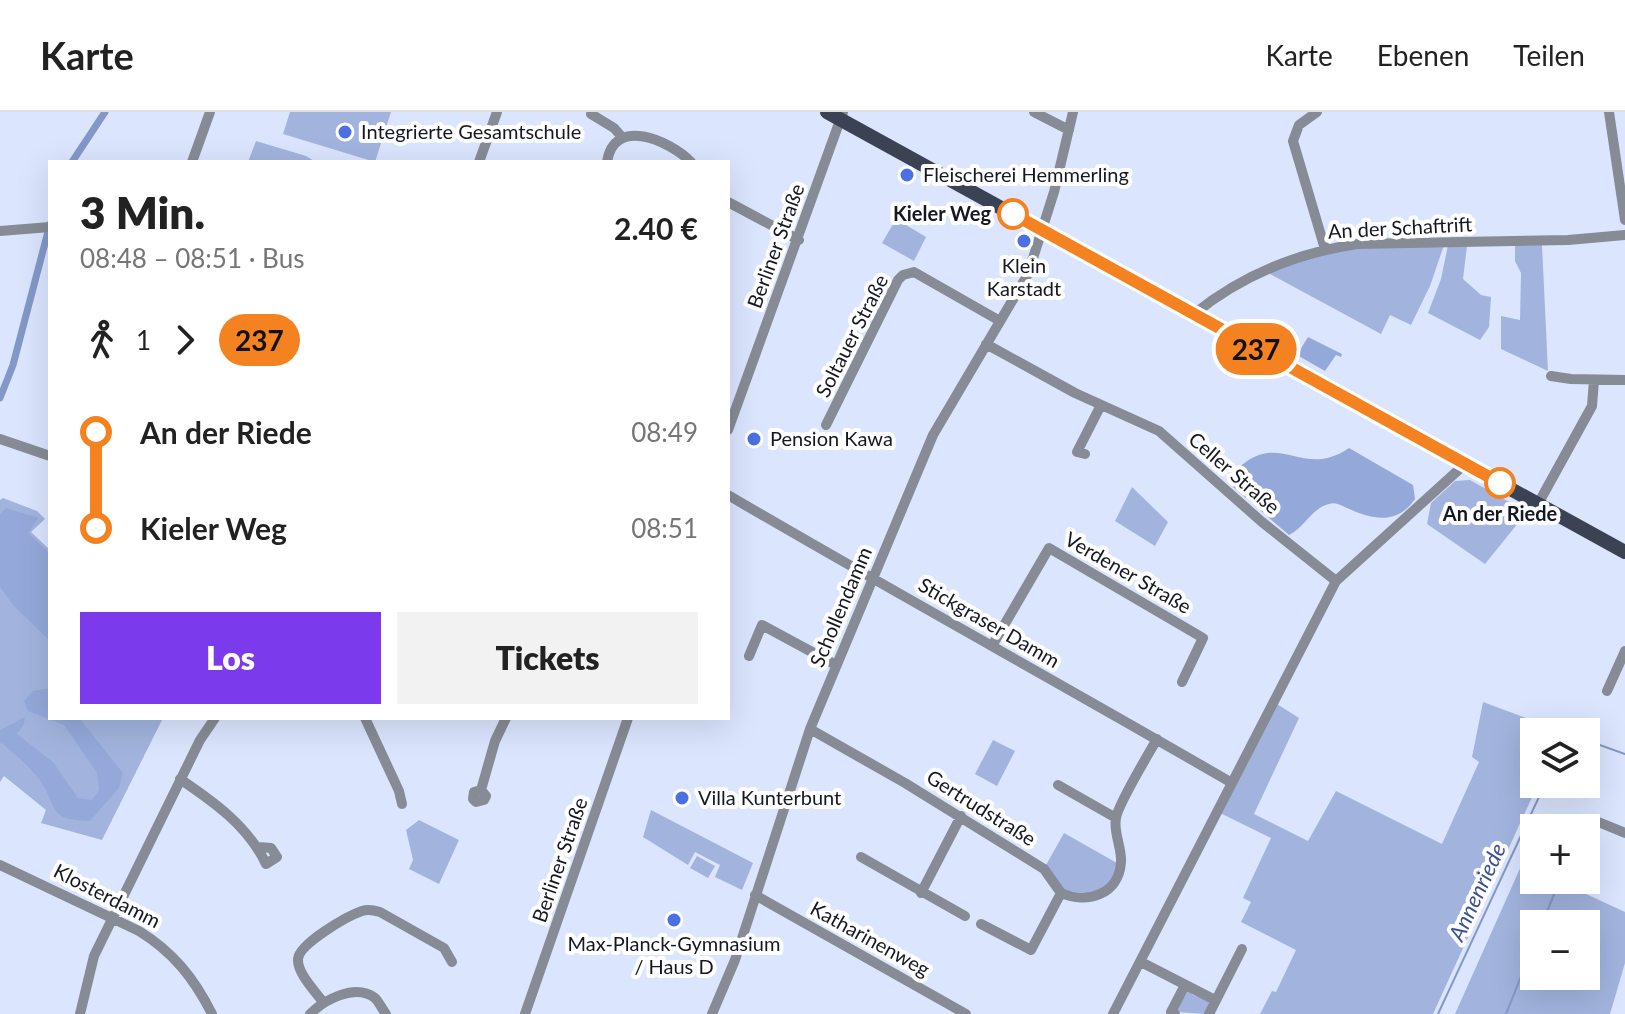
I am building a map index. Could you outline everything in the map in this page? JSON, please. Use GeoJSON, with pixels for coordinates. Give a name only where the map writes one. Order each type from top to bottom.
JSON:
{"type":"FeatureCollection","features":[{"type":"Feature","properties":{"kind":"main road"},"geometry":{"type":"LineString","coordinates":[[837,114],[1625,552]]}},
{"type":"Feature","properties":{"kind":"street"},"geometry":{"type":"LineString","coordinates":[[193,160],[210,112]]}},
{"type":"Feature","properties":{"kind":"street"},"geometry":{"type":"LineString","coordinates":[[480,160],[497,112]]}},
{"type":"Feature","properties":{"kind":"street"},"geometry":{"type":"LineString","coordinates":[[1034,112],[1069,130]]}},
{"type":"Feature","properties":{"kind":"street"},"geometry":{"type":"LineString","coordinates":[[1043,230],[1073,112]]}},
{"type":"Feature","properties":{"kind":"street"},"geometry":{"type":"LineString","coordinates":[[1317,112],[1299,125],[1293,141],[1325,249]]}},
{"type":"Feature","properties":{"kind":"street"},"geometry":{"type":"LineString","coordinates":[[1609,112],[1625,220]]}},
{"type":"Feature","properties":{"kind":"street"},"geometry":{"type":"LineString","coordinates":[[591,114],[614,128],[622,137]]}},
{"type":"Feature","properties":{"kind":"street","name":"Berliner Straße"},"geometry":{"type":"LineString","coordinates":[[730,425],[799,240],[837,114]]}},
{"type":"Feature","properties":{"kind":"street"},"geometry":{"type":"LineString","coordinates":[[608,160],[612,144],[622,137],[652,138],[673,147],[689,160]]}},
{"type":"Feature","properties":{"kind":"street"},"geometry":{"type":"LineString","coordinates":[[730,203],[799,240]]}},
{"type":"Feature","properties":{"kind":"street"},"geometry":{"type":"LineString","coordinates":[[0,231],[48,227]]}},
{"type":"Feature","properties":{"kind":"street","name":"Schollendamm"},"geometry":{"type":"LineString","coordinates":[[718,1012],[810,729],[836,665],[938,425],[1028,274],[1043,230]]}},
{"type":"Feature","properties":{"kind":"street","name":"An der Schaftrift"},"geometry":{"type":"LineString","coordinates":[[1194,314],[1280,262],[1325,249],[1357,244],[1568,240],[1625,235]]}},
{"type":"Feature","properties":{"kind":"street","name":"Soltauer Straße"},"geometry":{"type":"LineString","coordinates":[[826,425],[903,275],[914,272],[1000,321]]}},
{"type":"Feature","properties":{"kind":"street","name":"Celler Straße"},"geometry":{"type":"LineString","coordinates":[[986,344],[1101,405],[1159,431],[1262,522],[1336,581]]}},
{"type":"Feature","properties":{"kind":"street"},"geometry":{"type":"LineString","coordinates":[[1551,376],[1625,380]]}},
{"type":"Feature","properties":{"kind":"street"},"geometry":{"type":"LineString","coordinates":[[1538,504],[1592,406],[1594,380]]}},
{"type":"Feature","properties":{"kind":"street"},"geometry":{"type":"LineString","coordinates":[[1085,454],[1077,452],[1101,405]]}},
{"type":"Feature","properties":{"kind":"street"},"geometry":{"type":"LineString","coordinates":[[0,439],[48,455]]}},
{"type":"Feature","properties":{"kind":"street"},"geometry":{"type":"LineString","coordinates":[[1113,1014],[1336,581],[1465,464]]}},
{"type":"Feature","properties":{"kind":"street","name":"Stickgraser Damm"},"geometry":{"type":"LineString","coordinates":[[730,496],[1232,783]]}},
{"type":"Feature","properties":{"kind":"street","name":"Verdener Straße"},"geometry":{"type":"LineString","coordinates":[[992,646],[1049,548],[1203,638],[1182,682]]}},
{"type":"Feature","properties":{"kind":"street"},"geometry":{"type":"LineString","coordinates":[[749,656],[762,625],[836,665]]}},
{"type":"Feature","properties":{"kind":"street"},"geometry":{"type":"LineString","coordinates":[[1607,691],[1625,651]]}},
{"type":"Feature","properties":{"kind":"street"},"geometry":{"type":"LineString","coordinates":[[80,1014],[90,968],[180,779],[214,720]]}},
{"type":"Feature","properties":{"kind":"street","name":"Berliner Straße"},"geometry":{"type":"LineString","coordinates":[[525,1014],[627,720]]}},
{"type":"Feature","properties":{"kind":"street"},"geometry":{"type":"LineString","coordinates":[[481,790],[503,721]]}},
{"type":"Feature","properties":{"kind":"street"},"geometry":{"type":"LineString","coordinates":[[367,723],[399,791],[402,804]]}},
{"type":"Feature","properties":{"kind":"street","name":"Gertrudstraße"},"geometry":{"type":"LineString","coordinates":[[810,729],[961,816],[1044,869],[1061,893]]}},
{"type":"Feature","properties":{"kind":"street"},"geometry":{"type":"LineString","coordinates":[[981,924],[1031,950],[1061,893],[1084,899],[1097,897],[1109,889],[1116,880],[1121,863],[1116,818],[1157,739]]}},
{"type":"Feature","properties":{"kind":"street"},"geometry":{"type":"LineString","coordinates":[[180,779],[225,811],[258,847]]}},
{"type":"Feature","properties":{"kind":"street"},"geometry":{"type":"LineString","coordinates":[[1058,785],[1116,818]]}},
{"type":"Feature","properties":{"kind":"street"},"geometry":{"type":"LineString","coordinates":[[921,893],[961,816]]}},
{"type":"Feature","properties":{"kind":"street"},"geometry":{"type":"LineString","coordinates":[[1600,823],[1625,833]]}},
{"type":"Feature","properties":{"kind":"street"},"geometry":{"type":"LineString","coordinates":[[861,857],[965,916]]}},
{"type":"Feature","properties":{"kind":"street","name":"Klosterdamm"},"geometry":{"type":"LineString","coordinates":[[0,865],[113,918],[160,945],[175,958],[194,983],[212,1014]]}},
{"type":"Feature","properties":{"kind":"street","name":"Katharinenweg"},"geometry":{"type":"LineString","coordinates":[[755,895],[966,1014]]}},
{"type":"Feature","properties":{"kind":"street"},"geometry":{"type":"LineString","coordinates":[[323,1002],[302,972],[298,960],[303,946],[359,912],[370,909],[380,912],[444,948],[452,962]]}},
{"type":"Feature","properties":{"kind":"street"},"geometry":{"type":"LineString","coordinates":[[1209,1014],[1242,949]]}},
{"type":"Feature","properties":{"kind":"street"},"geometry":{"type":"LineString","coordinates":[[1141,962],[1215,1000]]}},
{"type":"Feature","properties":{"kind":"street"},"geometry":{"type":"LineString","coordinates":[[1172,1013],[1185,985]]}},
{"type":"Feature","properties":{"kind":"street"},"geometry":{"type":"LineString","coordinates":[[310,1014],[323,1002],[344,994],[365,993],[376,999],[386,1014]]}},
{"type":"Feature","properties":{"kind":"shaded area"},"geometry":{"type":"Polygon","coordinates":[[[290,112],[391,112],[376,160],[283,134],[290,112]]]}},
{"type":"Feature","properties":{"kind":"shaded area"},"geometry":{"type":"Polygon","coordinates":[[[256,141],[313,160],[249,160],[256,141]]]}},
{"type":"Feature","properties":{"kind":"shaded area"},"geometry":{"type":"Polygon","coordinates":[[[896,219],[926,237],[914,261],[882,243],[896,219]]]}},
{"type":"Feature","properties":{"kind":"shaded area"},"geometry":{"type":"Polygon","coordinates":[[[1444,245],[1430,286],[1411,325],[1390,315],[1381,334],[1268,273],[1311,256],[1365,247],[1444,245]]]}},
{"type":"Feature","properties":{"kind":"shaded area"},"geometry":{"type":"Polygon","coordinates":[[[1448,245],[1467,246],[1463,279],[1481,295],[1491,297],[1489,327],[1480,340],[1428,313],[1441,279],[1448,245]]]}},
{"type":"Feature","properties":{"kind":"shaded area"},"geometry":{"type":"Polygon","coordinates":[[[1515,245],[1542,245],[1548,371],[1501,349],[1501,316],[1520,320],[1521,273],[1515,261],[1515,245]]]}},
{"type":"Feature","properties":{"kind":"shaded area"},"geometry":{"type":"Polygon","coordinates":[[[1308,337],[1342,354],[1341,357],[1336,355],[1325,371],[1297,355],[1308,337]]]}},
{"type":"Feature","properties":{"kind":"shaded area"},"geometry":{"type":"Polygon","coordinates":[[[1349,448],[1413,485],[1415,499],[1408,507],[1384,518],[1329,504],[1289,535],[1233,487],[1231,476],[1247,461],[1262,454],[1316,459],[1332,457],[1349,448]]]}},
{"type":"Feature","properties":{"kind":"shaded area"},"geometry":{"type":"Polygon","coordinates":[[[1470,480],[1527,512],[1485,564],[1427,524],[1431,503],[1455,481],[1470,480]]]}},
{"type":"Feature","properties":{"kind":"shaded area"},"geometry":{"type":"Polygon","coordinates":[[[1132,487],[1168,522],[1155,546],[1115,521],[1132,487]]]}},
{"type":"Feature","properties":{"kind":"shaded area"},"geometry":{"type":"Polygon","coordinates":[[[3,498],[37,511],[45,519],[31,532],[48,548],[48,720],[162,720],[102,840],[41,823],[46,810],[4,776],[0,782],[0,500],[3,498]]]}},
{"type":"Feature","properties":{"kind":"shaded area"},"geometry":{"type":"Polygon","coordinates":[[[6,508],[38,518],[28,533],[48,552],[48,639],[13,605],[0,587],[0,514],[6,508]]]}},
{"type":"Feature","properties":{"kind":"shaded area"},"geometry":{"type":"Polygon","coordinates":[[[48,688],[48,719],[28,711],[24,701],[33,691],[48,688]]]}},
{"type":"Feature","properties":{"kind":"shaded area"},"geometry":{"type":"Polygon","coordinates":[[[1483,702],[1526,718],[1520,718],[1520,798],[1532,798],[1524,814],[1520,814],[1520,823],[1433,1014],[1260,1014],[1272,991],[1276,992],[1296,950],[1241,922],[1251,902],[1243,898],[1271,838],[1220,813],[1277,704],[1299,718],[1254,814],[1308,841],[1336,791],[1442,844],[1479,762],[1472,757],[1483,702]]]}},
{"type":"Feature","properties":{"kind":"shaded area"},"geometry":{"type":"Polygon","coordinates":[[[25,717],[17,734],[53,762],[78,798],[92,800],[99,790],[97,773],[64,725],[51,720],[81,720],[123,773],[119,788],[90,821],[59,814],[34,773],[0,744],[0,730],[25,717]]]}},
{"type":"Feature","properties":{"kind":"shaded area"},"geometry":{"type":"Polygon","coordinates":[[[993,740],[1015,751],[997,786],[975,774],[993,740]]]}},
{"type":"Feature","properties":{"kind":"shaded area"},"geometry":{"type":"Polygon","coordinates":[[[651,810],[753,863],[742,890],[715,877],[720,865],[695,852],[688,865],[643,837],[651,810]]]}},
{"type":"Feature","properties":{"kind":"shaded area"},"geometry":{"type":"Polygon","coordinates":[[[419,820],[459,840],[439,884],[409,869],[413,860],[406,830],[419,820]]]}},
{"type":"Feature","properties":{"kind":"shaded area"},"geometry":{"type":"Polygon","coordinates":[[[1064,833],[1117,863],[1115,874],[1106,888],[1091,893],[1064,890],[1046,865],[1064,833]]]}},
{"type":"Feature","properties":{"kind":"shaded area"},"geometry":{"type":"Polygon","coordinates":[[[697,856],[715,866],[708,878],[690,868],[697,856]]]}},
{"type":"Feature","properties":{"kind":"shaded area"},"geometry":{"type":"Polygon","coordinates":[[[1520,868],[1520,894],[1586,894],[1625,912],[1625,963],[1610,1014],[1455,1014],[1520,868]]]}},
{"type":"Feature","properties":{"kind":"shaded area"},"geometry":{"type":"Polygon","coordinates":[[[1190,991],[1208,1000],[1204,1014],[1178,1012],[1185,992],[1190,991]]]}},
{"type":"Feature","properties":{"kind":"waterway"},"geometry":{"type":"LineString","coordinates":[[73,160],[105,112]]}},
{"type":"Feature","properties":{"kind":"waterway"},"geometry":{"type":"LineString","coordinates":[[0,398],[13,365],[48,232]]}},
{"type":"Feature","properties":{"kind":"waterway","name":"Annenriede"},"geometry":{"type":"LineString","coordinates":[[1600,745],[1625,754]]}},
{"type":"Feature","properties":{"kind":"waterway","name":"Annenriede"},"geometry":{"type":"LineString","coordinates":[[1438,1014],[1538,798]]}},
{"type":"Feature","properties":{"kind":"waterway"},"geometry":{"type":"LineString","coordinates":[[1548,910],[1554,894]]}},
{"type":"Feature","properties":{"kind":"waterway"},"geometry":{"type":"LineString","coordinates":[[1506,1014],[1520,979]]}},
{"type":"Feature","properties":{"kind":"bus line","name":"237"},"geometry":{"type":"LineString","coordinates":[[1013,214],[1500,483]]}},
{"type":"Feature","properties":{"kind":"place","name":"Integrierte Gesamtschule"},"geometry":{"type":"Point","coordinates":[345,132]}},
{"type":"Feature","properties":{"kind":"place","name":"Fleischerei Hemmerling"},"geometry":{"type":"Point","coordinates":[907,175]}},
{"type":"Feature","properties":{"kind":"place","name":"Kieler Weg"},"geometry":{"type":"Point","coordinates":[1013,214]}},
{"type":"Feature","properties":{"kind":"place","name":"Klein Karstadt"},"geometry":{"type":"Point","coordinates":[1024,241]}},
{"type":"Feature","properties":{"kind":"place","name":"Pension Kawa"},"geometry":{"type":"Point","coordinates":[754,439]}},
{"type":"Feature","properties":{"kind":"place","name":"An der Riede"},"geometry":{"type":"Point","coordinates":[1500,483]}},
{"type":"Feature","properties":{"kind":"place","name":"Villa Kunterbunt"},"geometry":{"type":"Point","coordinates":[682,798]}},
{"type":"Feature","properties":{"kind":"place","name":"Max-Planck-Gymnasium / Haus D"},"geometry":{"type":"Point","coordinates":[674,920]}}]}
